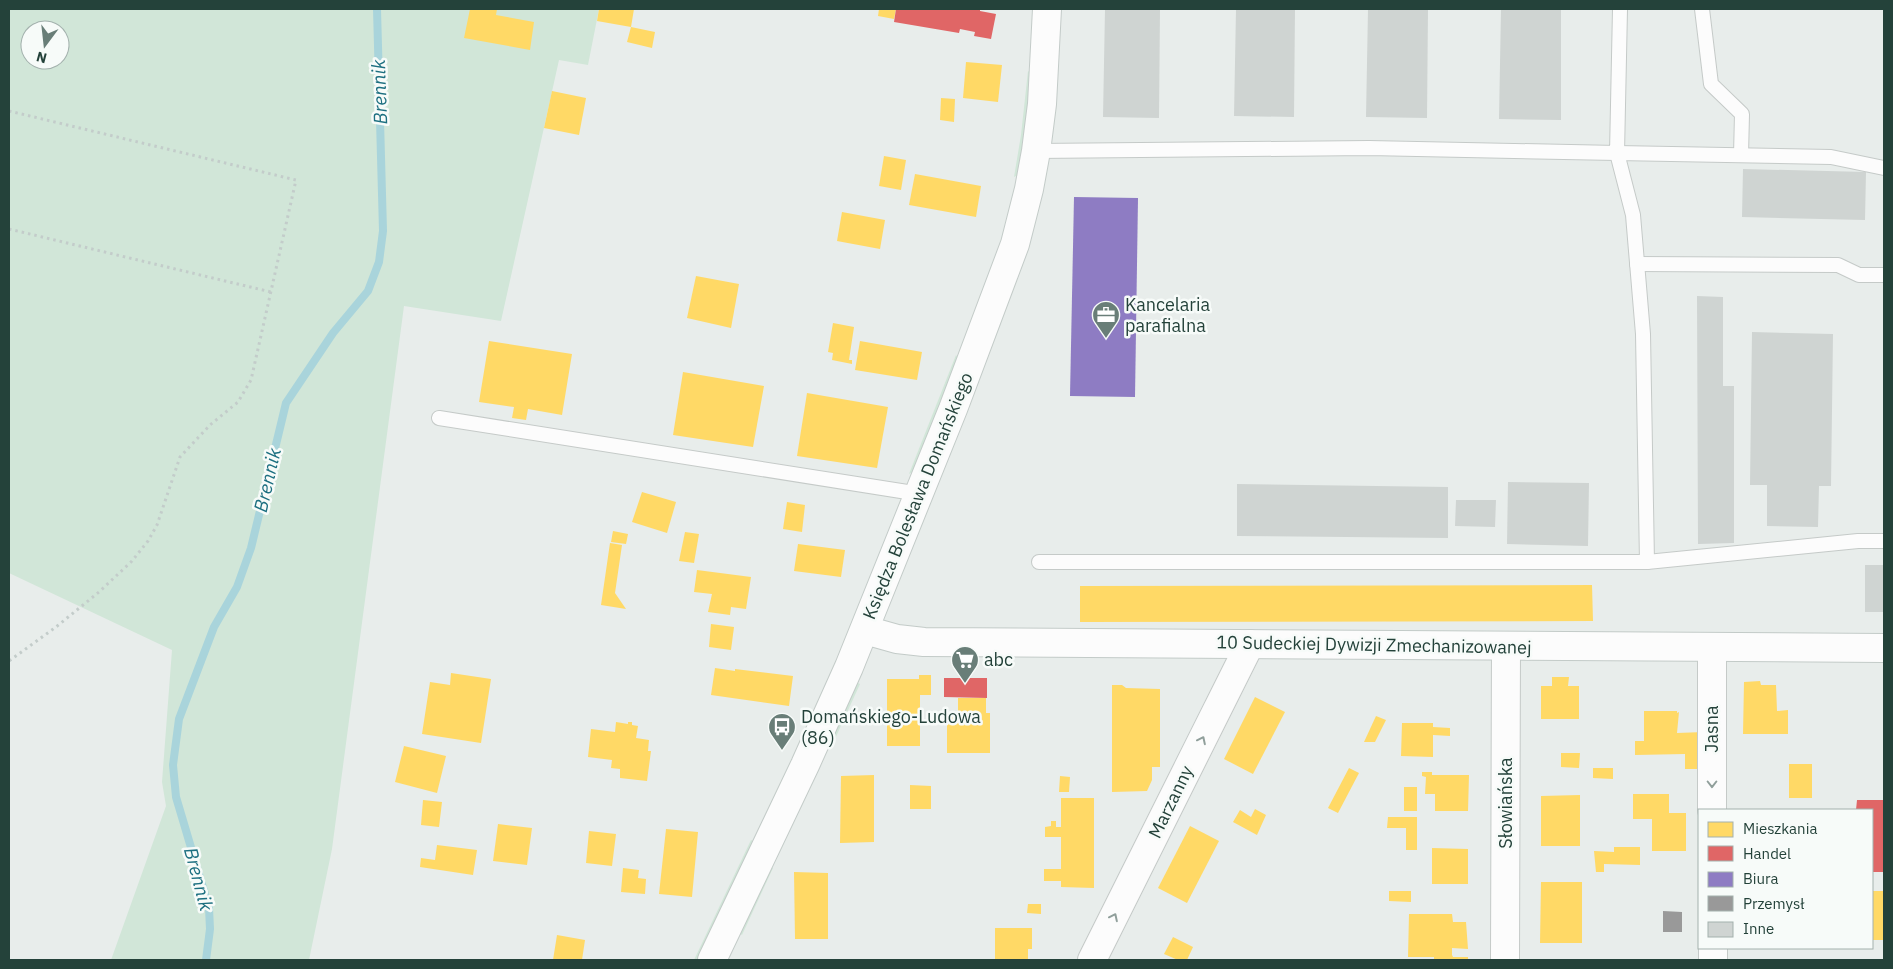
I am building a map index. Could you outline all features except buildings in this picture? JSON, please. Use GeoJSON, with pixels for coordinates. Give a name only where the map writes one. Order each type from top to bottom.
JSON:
{"type":"FeatureCollection","features":[{"type":"Feature","properties":{"kind":"street","name":"Księdza Bolesława Domańskiego"},"geometry":{"type":"LineString","coordinates":[[712,960],[805,765],[865,630],[995,303],[1015,244],[1029,189],[1036,151],[1042,104],[1047,9]]}},
{"type":"Feature","properties":{"kind":"street","name":"10 Sudeckiej Dywizji Zmechanizowanej"},"geometry":{"type":"LineString","coordinates":[[865,630],[897,639],[924,642],[1884,648]]}},
{"type":"Feature","properties":{"kind":"street","name":"Marzanny"},"geometry":{"type":"LineString","coordinates":[[1092,960],[1250,644]]}},
{"type":"Feature","properties":{"kind":"street","name":"Słowiańska"},"geometry":{"type":"LineString","coordinates":[[1506,646],[1506,960]]}},
{"type":"Feature","properties":{"kind":"street","name":"Jasna"},"geometry":{"type":"LineString","coordinates":[[1712,648],[1712,809]]}},
{"type":"Feature","properties":{"kind":"lane"},"geometry":{"type":"LineString","coordinates":[[1620,9],[1617,153],[1633,215],[1643,334],[1647,562]]}},
{"type":"Feature","properties":{"kind":"lane"},"geometry":{"type":"LineString","coordinates":[[1702,9],[1711,84],[1742,114],[1741,155]]}},
{"type":"Feature","properties":{"kind":"lane"},"geometry":{"type":"LineString","coordinates":[[1036,151],[1369,148],[1741,155],[1831,157],[1884,168]]}},
{"type":"Feature","properties":{"kind":"lane"},"geometry":{"type":"LineString","coordinates":[[1637,264],[1838,265],[1859,275],[1884,275]]}},
{"type":"Feature","properties":{"kind":"lane"},"geometry":{"type":"LineString","coordinates":[[439,418],[920,494]]}},
{"type":"Feature","properties":{"kind":"lane"},"geometry":{"type":"LineString","coordinates":[[1039,562],[1647,562],[1858,541],[1884,541]]}},
{"type":"Feature","properties":{"kind":"path"},"geometry":{"type":"LineString","coordinates":[[9,111],[296,180],[251,380],[238,402],[210,425],[180,457],[173,473],[157,525],[148,541],[132,561],[99,592],[56,627],[9,661]]}},
{"type":"Feature","properties":{"kind":"path"},"geometry":{"type":"LineString","coordinates":[[9,229],[271,292]]}},
{"type":"Feature","properties":{"kind":"green space"},"geometry":{"type":"Polygon","coordinates":[[[9,9],[599,9],[588,65],[559,60],[501,321],[404,306],[332,849],[309,960],[111,960],[166,806],[162,782],[172,650],[9,573],[9,9]]]}},
{"type":"Feature","properties":{"kind":"green space"},"geometry":{"type":"Polygon","coordinates":[[[1028,71],[1033,75],[1020,174],[1014,177],[1021,135],[1028,71]]]}},
{"type":"Feature","properties":{"kind":"green space"},"geometry":{"type":"Polygon","coordinates":[[[956,355],[959,360],[916,470],[909,474],[956,355]]]}},
{"type":"Feature","properties":{"kind":"green space"},"geometry":{"type":"Polygon","coordinates":[[[856,682],[860,684],[834,741],[831,738],[856,682]]]}},
{"type":"Feature","properties":{"kind":"green space"},"geometry":{"type":"Polygon","coordinates":[[[751,840],[755,842],[699,960],[694,960],[751,840]]]}},
{"type":"Feature","properties":{"kind":"green space"},"geometry":{"type":"Polygon","coordinates":[[[769,866],[773,868],[742,935],[739,933],[769,866]]]}},
{"type":"Feature","properties":{"kind":"waterway","name":"Brennik"},"geometry":{"type":"LineString","coordinates":[[206,960],[210,929],[209,908],[176,797],[173,765],[179,719],[214,627],[237,587],[251,548],[286,403],[333,333],[368,291],[379,262],[383,231],[377,9]]}},
{"type":"Feature","properties":{"kind":"place","name":"Kancelaria parafialna"},"geometry":{"type":"Point","coordinates":[1106,339]}},
{"type":"Feature","properties":{"kind":"place","name":"abc"},"geometry":{"type":"Point","coordinates":[965,684]}},
{"type":"Feature","properties":{"kind":"place","name":"Domańskiego-Ludowa (86)"},"geometry":{"type":"Point","coordinates":[782,751]}}]}
